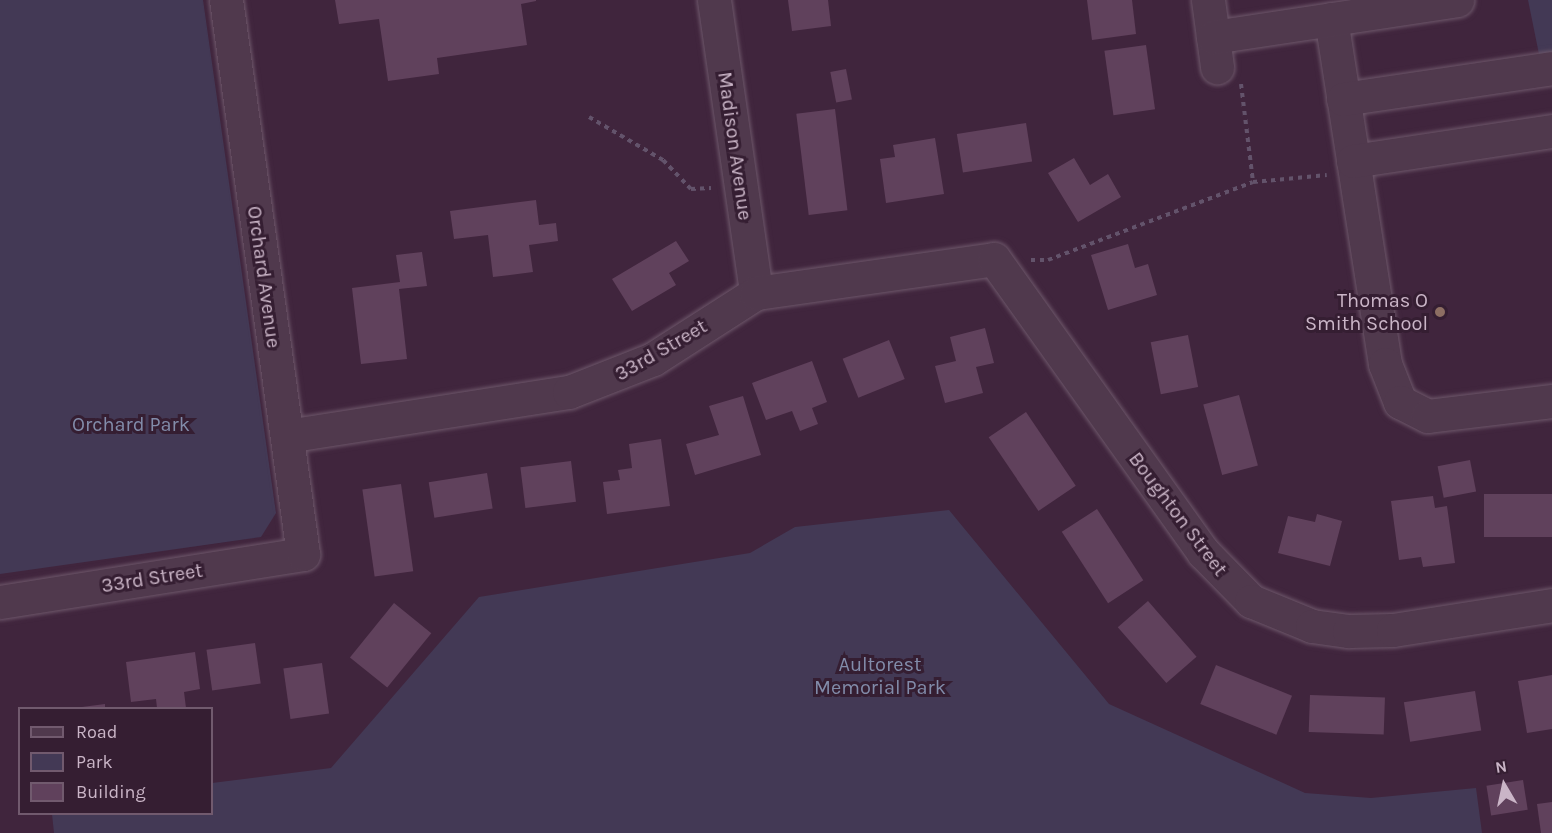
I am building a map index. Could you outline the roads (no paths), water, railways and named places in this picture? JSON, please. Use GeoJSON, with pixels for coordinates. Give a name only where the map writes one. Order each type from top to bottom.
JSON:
{"type":"FeatureCollection","features":[{"type":"Feature","properties":{"kind":"street","name":"Orchard Avenue"},"geometry":{"type":"LineString","coordinates":[[226,0],[303,554]]}},
{"type":"Feature","properties":{"kind":"street","name":"Madison Avenue"},"geometry":{"type":"LineString","coordinates":[[714,0],[756,293]]}},
{"type":"Feature","properties":{"kind":"street"},"geometry":{"type":"LineString","coordinates":[[1208,0],[1215,52],[1331,19],[1457,0]]}},
{"type":"Feature","properties":{"kind":"street"},"geometry":{"type":"LineString","coordinates":[[1331,19],[1385,364],[1400,402],[1428,416],[1552,401]]}},
{"type":"Feature","properties":{"kind":"street"},"geometry":{"type":"LineString","coordinates":[[1343,99],[1552,68]]}},
{"type":"Feature","properties":{"kind":"street"},"geometry":{"type":"LineString","coordinates":[[1353,161],[1552,131]]}},
{"type":"Feature","properties":{"kind":"street","name":"33rd Street"},"geometry":{"type":"LineString","coordinates":[[287,436],[569,392],[653,359],[756,293],[994,260]]}},
{"type":"Feature","properties":{"kind":"street","name":"Boughton Street"},"geometry":{"type":"LineString","coordinates":[[994,260],[1203,552],[1251,601],[1312,626],[1349,631],[1393,630],[1552,605]]}},
{"type":"Feature","properties":{"kind":"street","name":"33rd Street"},"geometry":{"type":"LineString","coordinates":[[0,602],[303,554]]}},
{"type":"Feature","properties":{"kind":"place","name":"Thomas O Smith School"},"geometry":{"type":"Point","coordinates":[1440,312]}},
{"type":"Feature","properties":{"kind":"park label","name":"Orchard Park"},"geometry":{"type":"Point","coordinates":[131,424]}},
{"type":"Feature","properties":{"kind":"park label","name":"Aultorest Memorial Park"},"geometry":{"type":"Point","coordinates":[880,676]}}]}
